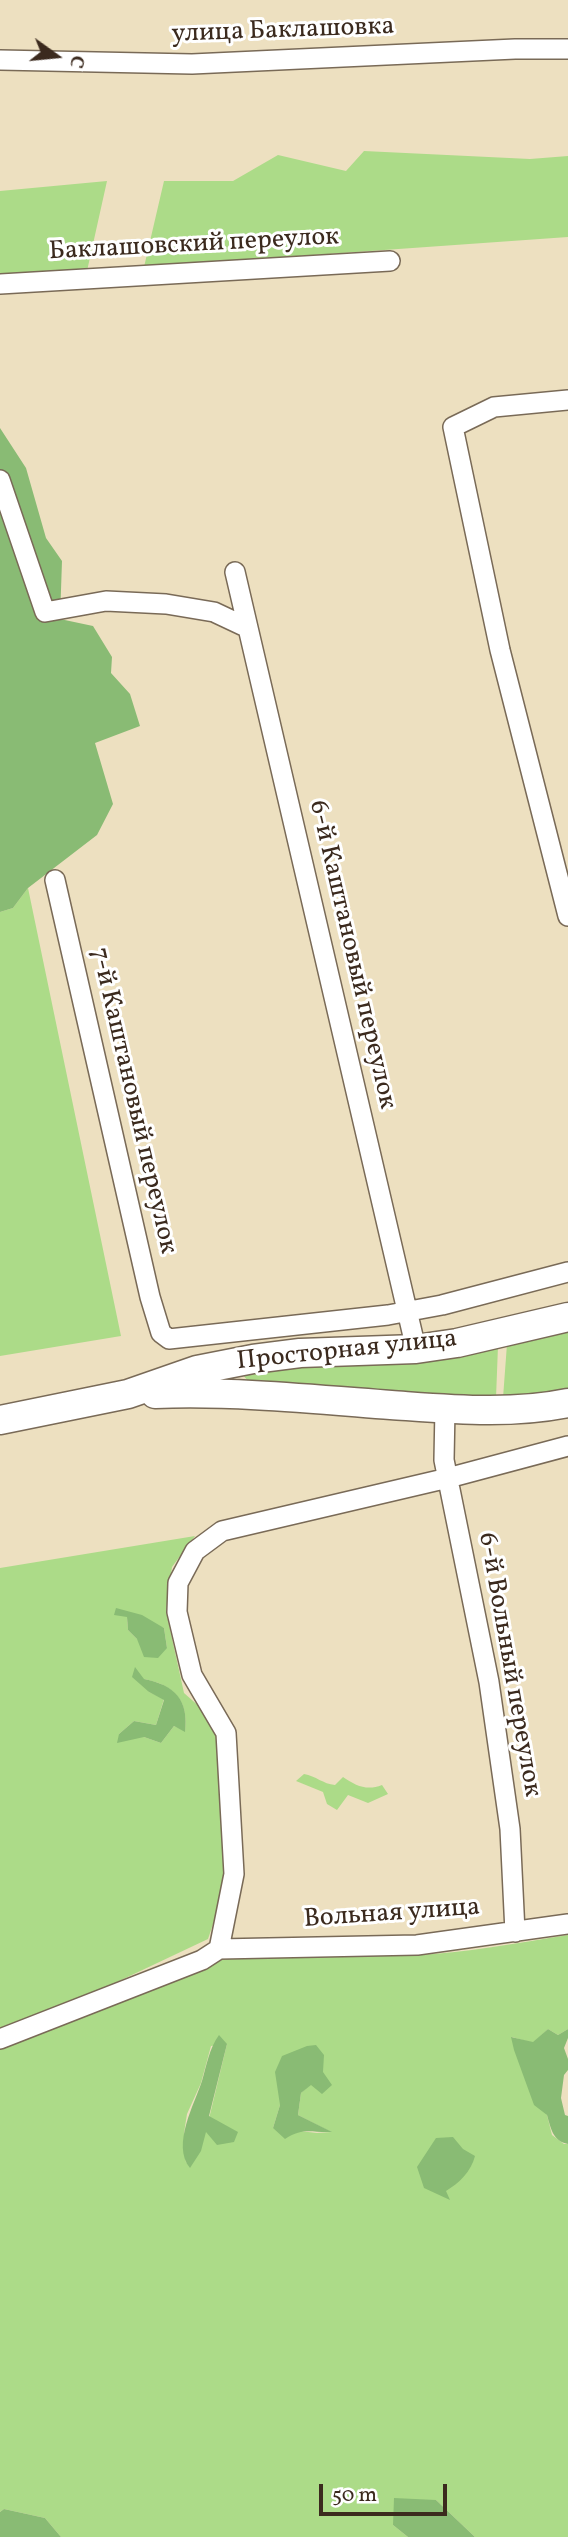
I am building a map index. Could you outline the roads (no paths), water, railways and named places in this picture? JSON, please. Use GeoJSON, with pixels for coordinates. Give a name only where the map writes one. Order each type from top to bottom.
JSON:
{"type":"FeatureCollection","features":[{"type":"Feature","properties":{"kind":"main road","name":"Просторная улица"},"geometry":{"type":"LineString","coordinates":[[0,1420],[128,1394],[197,1370],[230,1363],[300,1353],[416,1349],[469,1340],[568,1317]]}},
{"type":"Feature","properties":{"kind":"main road"},"geometry":{"type":"LineString","coordinates":[[230,1363],[222,1370],[220,1380],[225,1390],[235,1394]]}},
{"type":"Feature","properties":{"kind":"main road","name":"Просторная улица"},"geometry":{"type":"LineString","coordinates":[[128,1394],[235,1394],[445,1409],[518,1409],[568,1403]]}},
{"type":"Feature","properties":{"kind":"street","name":"улица Баклашовка"},"geometry":{"type":"LineString","coordinates":[[0,60],[192,64],[515,49],[568,49]]}},
{"type":"Feature","properties":{"kind":"street","name":"Баклашовский переулок"},"geometry":{"type":"LineString","coordinates":[[0,284],[390,261]]}},
{"type":"Feature","properties":{"kind":"street"},"geometry":{"type":"LineString","coordinates":[[568,400],[494,407],[453,427],[500,650],[568,916]]}},
{"type":"Feature","properties":{"kind":"street"},"geometry":{"type":"LineString","coordinates":[[0,481],[45,612],[106,601],[166,604],[214,612],[248,628]]}},
{"type":"Feature","properties":{"kind":"street","name":"6-й Каштановый переулок"},"geometry":{"type":"LineString","coordinates":[[235,572],[416,1349]]}},
{"type":"Feature","properties":{"kind":"street","name":"7-й Каштановый переулок"},"geometry":{"type":"LineString","coordinates":[[55,880],[150,1297],[161,1333],[169,1339],[359,1320],[407,1311]]}},
{"type":"Feature","properties":{"kind":"street"},"geometry":{"type":"LineString","coordinates":[[407,1311],[442,1305],[568,1272]]}},
{"type":"Feature","properties":{"kind":"street","name":"6-й Вольный переулок"},"geometry":{"type":"LineString","coordinates":[[445,1409],[444,1460],[489,1682],[510,1829],[515,1932]]}},
{"type":"Feature","properties":{"kind":"street"},"geometry":{"type":"LineString","coordinates":[[0,2039],[202,1960],[219,1949],[234,1874],[226,1733],[192,1675],[177,1612],[178,1583],[195,1551],[222,1531],[448,1478],[568,1446]]}},
{"type":"Feature","properties":{"kind":"street","name":"Вольная улица"},"geometry":{"type":"LineString","coordinates":[[219,1949],[417,1945],[568,1924]]}}]}
